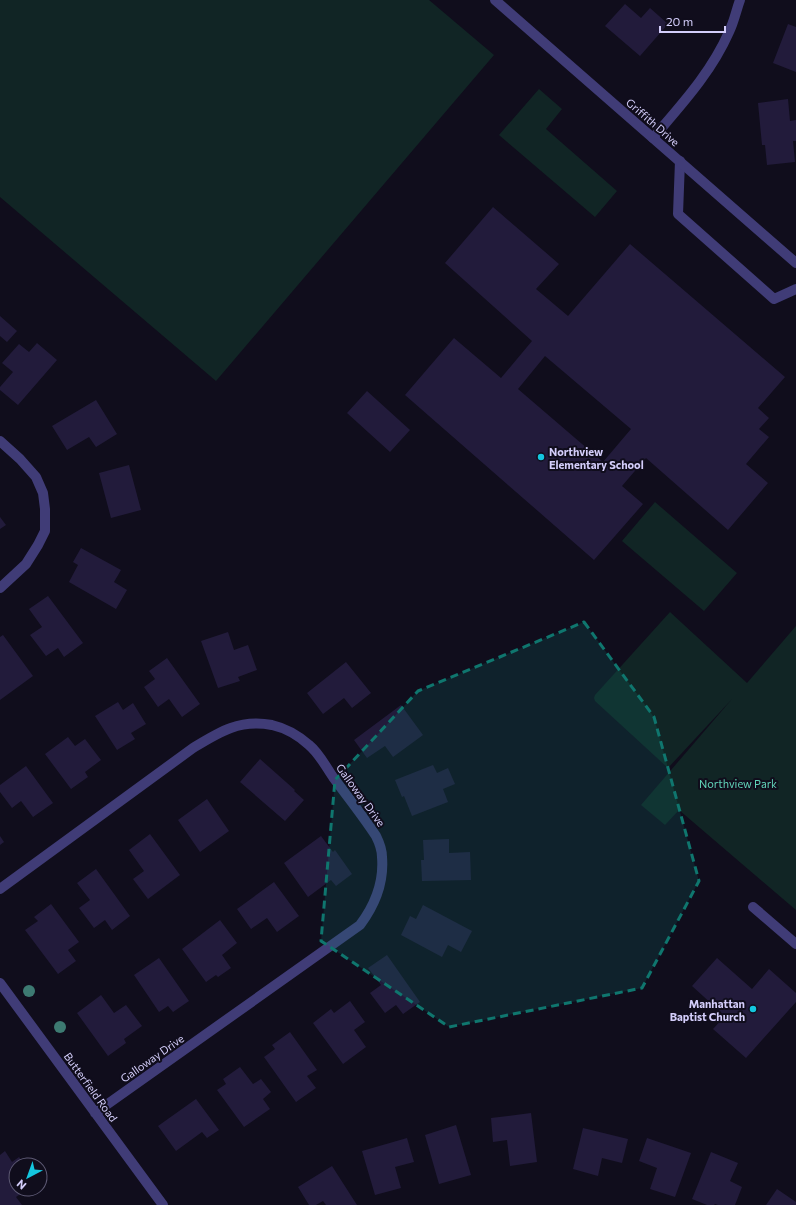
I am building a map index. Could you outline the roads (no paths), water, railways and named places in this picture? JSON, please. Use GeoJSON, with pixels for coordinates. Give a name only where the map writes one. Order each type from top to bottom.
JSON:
{"type":"FeatureCollection","features":[{"type":"Feature","properties":{"kind":"street","name":"Griffith Drive"},"geometry":{"type":"LineString","coordinates":[[495,0],[796,263]]}},
{"type":"Feature","properties":{"kind":"street"},"geometry":{"type":"LineString","coordinates":[[653,138],[688,97],[709,68],[729,32],[740,0]]}},
{"type":"Feature","properties":{"kind":"street"},"geometry":{"type":"LineString","coordinates":[[680,161],[678,214],[774,300],[796,289]]}},
{"type":"Feature","properties":{"kind":"street"},"geometry":{"type":"LineString","coordinates":[[0,441],[20,459],[36,477],[43,493],[45,510],[45,531],[38,545],[26,564],[0,588]]}},
{"type":"Feature","properties":{"kind":"street","name":"Galloway Drive"},"geometry":{"type":"LineString","coordinates":[[0,889],[193,748],[215,734],[237,725],[255,723],[274,725],[294,734],[310,746],[376,837],[382,856],[381,875],[377,896],[370,911],[360,925],[95,1113]]}},
{"type":"Feature","properties":{"kind":"street"},"geometry":{"type":"LineString","coordinates":[[753,908],[796,944]]}},
{"type":"Feature","properties":{"kind":"street","name":"Butterfield Road"},"geometry":{"type":"LineString","coordinates":[[0,983],[163,1205]]}},
{"type":"Feature","properties":{"kind":"place","name":"Northview Elementary School"},"geometry":{"type":"Point","coordinates":[541,457]}},
{"type":"Feature","properties":{"kind":"place","name":"Manhattan Baptist Church"},"geometry":{"type":"Point","coordinates":[753,1009]}},
{"type":"Feature","properties":{"kind":"park label","name":"Northview Park"},"geometry":{"type":"Point","coordinates":[738,783]}}]}
